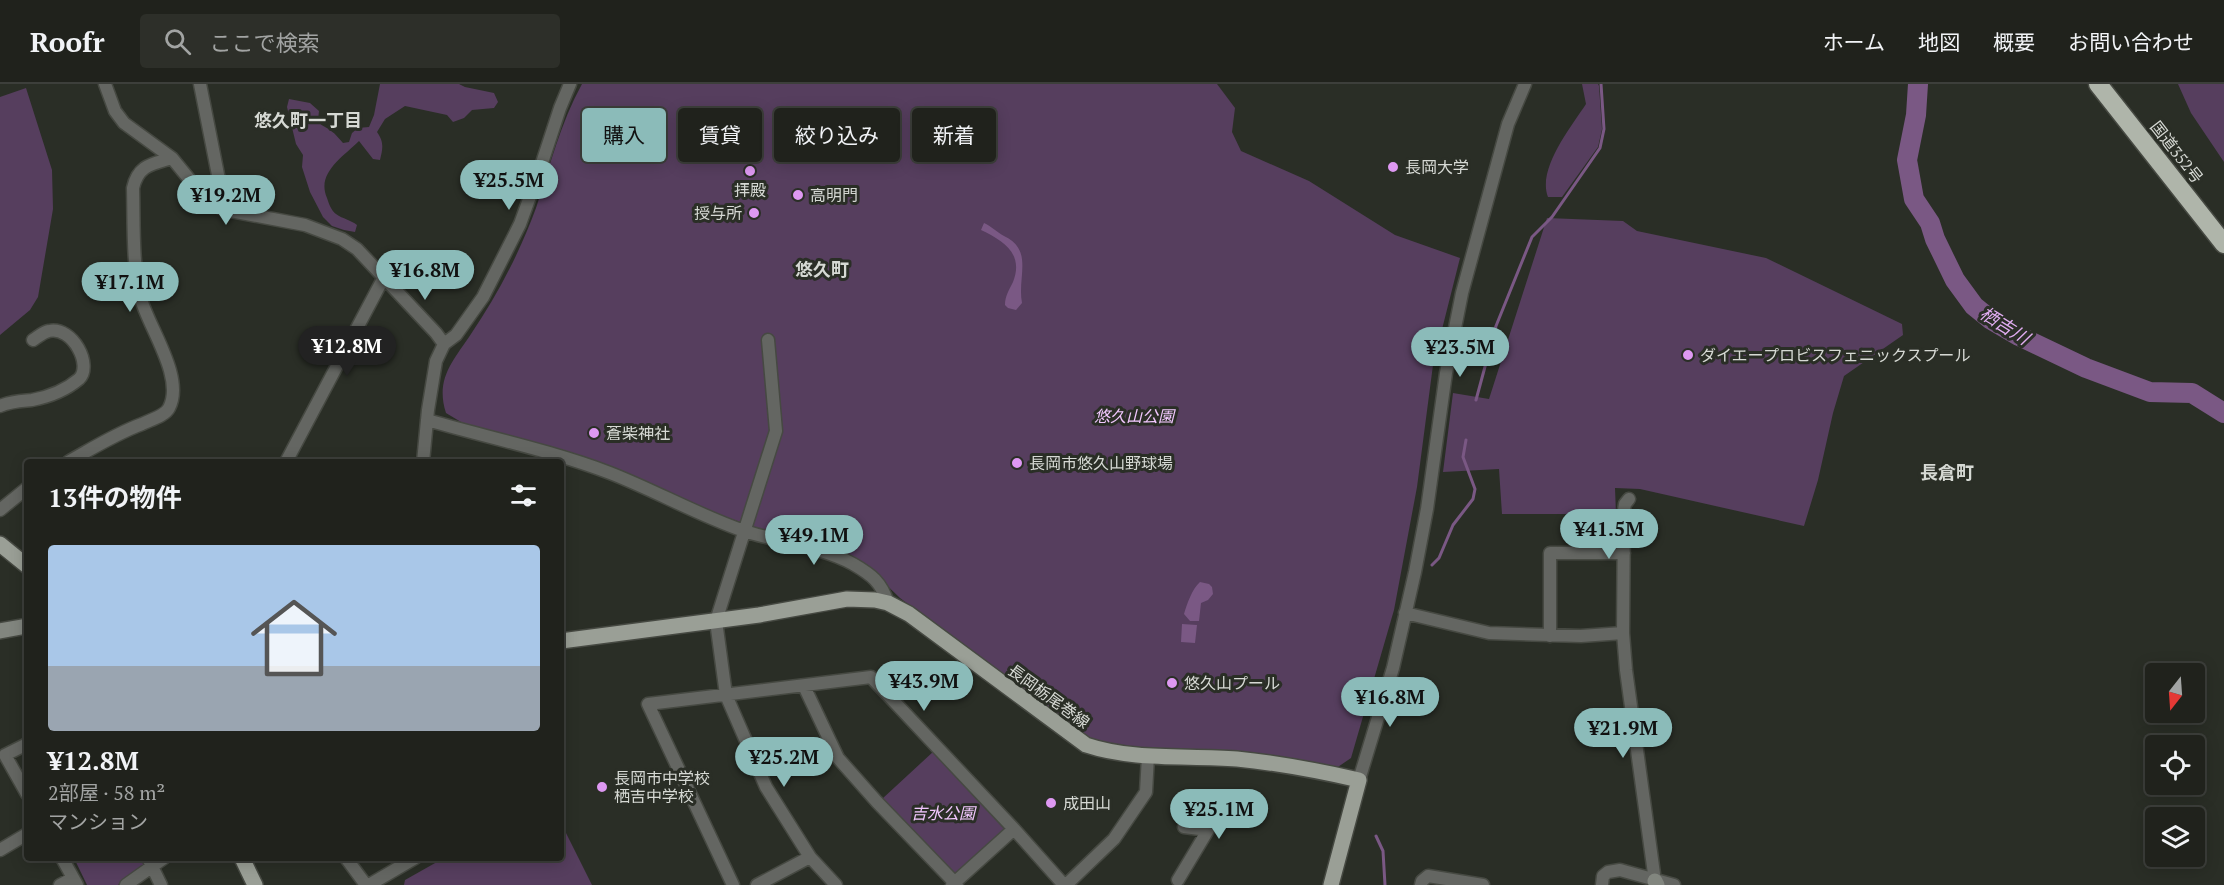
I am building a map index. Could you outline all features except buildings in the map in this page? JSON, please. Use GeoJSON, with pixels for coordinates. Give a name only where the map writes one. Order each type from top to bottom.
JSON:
{"type":"FeatureCollection","features":[{"type":"Feature","properties":{"kind":"highway","name":"国道352号"},"geometry":{"type":"LineString","coordinates":[[2098,84],[2224,244]]}},
{"type":"Feature","properties":{"kind":"main road"},"geometry":{"type":"LineString","coordinates":[[0,544],[24,564]]}},
{"type":"Feature","properties":{"kind":"main road","name":"長岡栃尾巻線"},"geometry":{"type":"LineString","coordinates":[[564,640],[716,621],[847,599],[874,600],[888,603],[909,614],[1086,745],[1102,751],[1148,756],[1238,759],[1359,780]]}},
{"type":"Feature","properties":{"kind":"main road"},"geometry":{"type":"LineString","coordinates":[[0,632],[24,627]]}},
{"type":"Feature","properties":{"kind":"main road"},"geometry":{"type":"LineString","coordinates":[[1331,885],[1359,780]]}},
{"type":"Feature","properties":{"kind":"main road"},"geometry":{"type":"LineString","coordinates":[[243,861],[255,885]]}},
{"type":"Feature","properties":{"kind":"street"},"geometry":{"type":"LineString","coordinates":[[105,84],[115,111],[124,123],[172,158],[214,206],[305,225],[342,238],[357,249],[444,344]]}},
{"type":"Feature","properties":{"kind":"street"},"geometry":{"type":"LineString","coordinates":[[200,84],[225,210]]}},
{"type":"Feature","properties":{"kind":"street"},"geometry":{"type":"LineString","coordinates":[[423,459],[436,361],[444,344],[456,335],[495,276],[520,224],[570,84]]}},
{"type":"Feature","properties":{"kind":"street"},"geometry":{"type":"LineString","coordinates":[[1359,780],[1393,668],[1406,613],[1427,509],[1446,374],[1462,293],[1508,124],[1525,84]]}},
{"type":"Feature","properties":{"kind":"street"},"geometry":{"type":"LineString","coordinates":[[73,459],[99,442],[159,416],[169,409],[173,388],[169,368],[137,284],[133,188],[137,174],[144,167],[172,158]]}},
{"type":"Feature","properties":{"kind":"street"},"geometry":{"type":"LineString","coordinates":[[288,459],[383,279]]}},
{"type":"Feature","properties":{"kind":"street"},"geometry":{"type":"LineString","coordinates":[[0,406],[15,401],[44,398],[80,378],[83,372],[79,350],[75,340],[68,334],[57,330],[46,331],[33,340]]}},
{"type":"Feature","properties":{"kind":"street"},"geometry":{"type":"LineString","coordinates":[[768,340],[776,431],[716,621],[726,695],[766,787],[810,857],[836,885]]}},
{"type":"Feature","properties":{"kind":"street"},"geometry":{"type":"LineString","coordinates":[[427,420],[610,473],[689,510],[745,531],[834,556],[869,574],[883,587],[888,603]]}},
{"type":"Feature","properties":{"kind":"street"},"geometry":{"type":"LineString","coordinates":[[0,510],[24,490]]}},
{"type":"Feature","properties":{"kind":"street"},"geometry":{"type":"LineString","coordinates":[[1629,499],[1624,510],[1623,633],[1626,670],[1656,883]]}},
{"type":"Feature","properties":{"kind":"street"},"geometry":{"type":"LineString","coordinates":[[1550,636],[1550,552],[1624,553]]}},
{"type":"Feature","properties":{"kind":"street"},"geometry":{"type":"LineString","coordinates":[[1406,613],[1489,633],[1550,636],[1623,633]]}},
{"type":"Feature","properties":{"kind":"street"},"geometry":{"type":"LineString","coordinates":[[734,885],[648,704],[870,677],[1065,885],[1114,840],[1146,792],[1148,756]]}},
{"type":"Feature","properties":{"kind":"street"},"geometry":{"type":"LineString","coordinates":[[804,686],[838,758],[955,884],[1014,829]]}},
{"type":"Feature","properties":{"kind":"street"},"geometry":{"type":"LineString","coordinates":[[24,746],[3,757],[24,789]]}},
{"type":"Feature","properties":{"kind":"street"},"geometry":{"type":"LineString","coordinates":[[1180,883],[1208,830],[1184,827]]}},
{"type":"Feature","properties":{"kind":"street"},"geometry":{"type":"LineString","coordinates":[[0,850],[24,836]]}},
{"type":"Feature","properties":{"kind":"street"},"geometry":{"type":"LineString","coordinates":[[757,885],[810,857]]}},
{"type":"Feature","properties":{"kind":"street"},"geometry":{"type":"LineString","coordinates":[[60,885],[75,881],[64,861]]}},
{"type":"Feature","properties":{"kind":"street"},"geometry":{"type":"LineString","coordinates":[[348,861],[368,885],[410,861]]}},
{"type":"Feature","properties":{"kind":"street"},"geometry":{"type":"LineString","coordinates":[[126,885],[150,862],[161,885]]}},
{"type":"Feature","properties":{"kind":"street"},"geometry":{"type":"LineString","coordinates":[[1602,885],[1603,876],[1613,870],[1620,870],[1656,883],[1674,885]]}},
{"type":"Feature","properties":{"kind":"street"},"geometry":{"type":"LineString","coordinates":[[1421,885],[1428,876],[1483,885]]}},
{"type":"Feature","properties":{"kind":"green space"},"geometry":{"type":"Polygon","coordinates":[[[380,84],[459,84],[494,93],[498,102],[494,108],[472,110],[464,118],[453,122],[447,115],[405,106],[385,119],[377,132],[382,145],[380,160],[373,159],[359,141],[333,166],[325,181],[325,189],[333,211],[357,225],[355,232],[344,230],[332,226],[323,217],[310,192],[302,167],[303,155],[296,144],[287,107],[289,99],[310,103],[319,111],[320,124],[343,143],[349,142],[352,133],[358,128],[369,127],[374,115],[380,84]]]}},
{"type":"Feature","properties":{"kind":"green space","name":"悠久山公園"},"geometry":{"type":"Polygon","coordinates":[[[582,84],[1217,84],[1235,108],[1232,132],[1241,151],[1309,181],[1395,235],[1460,258],[1433,365],[1417,487],[1394,610],[1351,758],[1332,771],[1105,745],[1085,737],[900,598],[871,570],[564,459],[471,428],[446,413],[443,401],[444,380],[452,362],[490,304],[515,257],[536,208],[561,130],[582,84]]]}},
{"type":"Feature","properties":{"kind":"green space"},"geometry":{"type":"Polygon","coordinates":[[[1582,84],[1598,84],[1599,86],[1602,129],[1598,147],[1562,197],[1548,197],[1547,174],[1551,161],[1564,136],[1586,104],[1582,84]]]}},
{"type":"Feature","properties":{"kind":"green space"},"geometry":{"type":"Polygon","coordinates":[[[2178,84],[2224,84],[2224,162],[2191,113],[2178,84]]]}},
{"type":"Feature","properties":{"kind":"green space"},"geometry":{"type":"Polygon","coordinates":[[[26,88],[52,170],[53,209],[38,297],[30,310],[0,335],[0,97],[26,88]]]}},
{"type":"Feature","properties":{"kind":"green space","name":"ダイエープロビスフェニックスプール"},"geometry":{"type":"Polygon","coordinates":[[[1547,218],[1623,221],[1637,231],[1766,258],[1902,324],[1903,335],[1844,376],[1804,526],[1640,489],[1615,488],[1616,514],[1502,514],[1499,469],[1443,472],[1453,393],[1489,399],[1547,218]]]}},
{"type":"Feature","properties":{"kind":"green space","name":"吉水公園"},"geometry":{"type":"Polygon","coordinates":[[[934,751],[1007,828],[955,876],[882,799],[934,751]]]}},
{"type":"Feature","properties":{"kind":"green space"},"geometry":{"type":"Polygon","coordinates":[[[564,829],[592,885],[404,885],[405,880],[439,861],[564,861],[564,829]]]}},
{"type":"Feature","properties":{"kind":"green space"},"geometry":{"type":"Polygon","coordinates":[[[75,861],[144,861],[146,864],[118,885],[87,885],[75,861]]]}},
{"type":"Feature","properties":{"kind":"shaded area"},"geometry":{"type":"Polygon","coordinates":[[[984,223],[1013,242],[1022,256],[1022,303],[1016,310],[1005,305],[1006,296],[1016,272],[1014,256],[1004,244],[981,230],[984,223]]]}},
{"type":"Feature","properties":{"kind":"shaded area"},"geometry":{"type":"Polygon","coordinates":[[[1200,582],[1209,584],[1213,594],[1201,603],[1199,621],[1190,621],[1184,614],[1192,593],[1200,582]]]}},
{"type":"Feature","properties":{"kind":"shaded area"},"geometry":{"type":"Polygon","coordinates":[[[1182,624],[1197,625],[1195,643],[1181,642],[1182,624]]]}},
{"type":"Feature","properties":{"kind":"waterway"},"geometry":{"type":"LineString","coordinates":[[1476,400],[1496,326],[1532,237],[1552,217],[1600,148],[1604,129],[1601,84]]}},
{"type":"Feature","properties":{"kind":"waterway","name":"栖吉川"},"geometry":{"type":"LineString","coordinates":[[1918,84],[1916,115],[1907,160],[1914,199],[1930,223],[1935,239],[1955,280],[1974,306],[1990,319],[2019,336],[2086,368],[2150,392],[2192,393],[2224,413]]}},
{"type":"Feature","properties":{"kind":"waterway"},"geometry":{"type":"LineString","coordinates":[[1432,565],[1439,558],[1453,525],[1473,499],[1475,489],[1463,457],[1466,440]]}},
{"type":"Feature","properties":{"kind":"waterway"},"geometry":{"type":"LineString","coordinates":[[1376,836],[1383,851],[1385,885]]}},
{"type":"Feature","properties":{"kind":"place","name":"長岡大学"},"geometry":{"type":"Point","coordinates":[1393,167]}},
{"type":"Feature","properties":{"kind":"place","name":"拝殿"},"geometry":{"type":"Point","coordinates":[750,171]}},
{"type":"Feature","properties":{"kind":"place","name":"高明門"},"geometry":{"type":"Point","coordinates":[798,195]}},
{"type":"Feature","properties":{"kind":"place","name":"授与所"},"geometry":{"type":"Point","coordinates":[754,213]}},
{"type":"Feature","properties":{"kind":"place","name":"ダイエープロビスフェニックスプール"},"geometry":{"type":"Point","coordinates":[1688,355]}},
{"type":"Feature","properties":{"kind":"place","name":"蒼柴神社"},"geometry":{"type":"Point","coordinates":[594,433]}},
{"type":"Feature","properties":{"kind":"place","name":"長岡市悠久山野球場"},"geometry":{"type":"Point","coordinates":[1017,463]}},
{"type":"Feature","properties":{"kind":"place","name":"悠久山プール"},"geometry":{"type":"Point","coordinates":[1172,683]}},
{"type":"Feature","properties":{"kind":"place","name":"長岡市中学校 栖吉中学校"},"geometry":{"type":"Point","coordinates":[602,787]}},
{"type":"Feature","properties":{"kind":"place","name":"成田山"},"geometry":{"type":"Point","coordinates":[1051,803]}},
{"type":"Feature","properties":{"kind":"district","name":"悠久町一丁目"},"geometry":{"type":"Point","coordinates":[308,120]}},
{"type":"Feature","properties":{"kind":"district","name":"悠久町"},"geometry":{"type":"Point","coordinates":[822,269]}},
{"type":"Feature","properties":{"kind":"district","name":"長倉町"},"geometry":{"type":"Point","coordinates":[1947,472]}}]}
